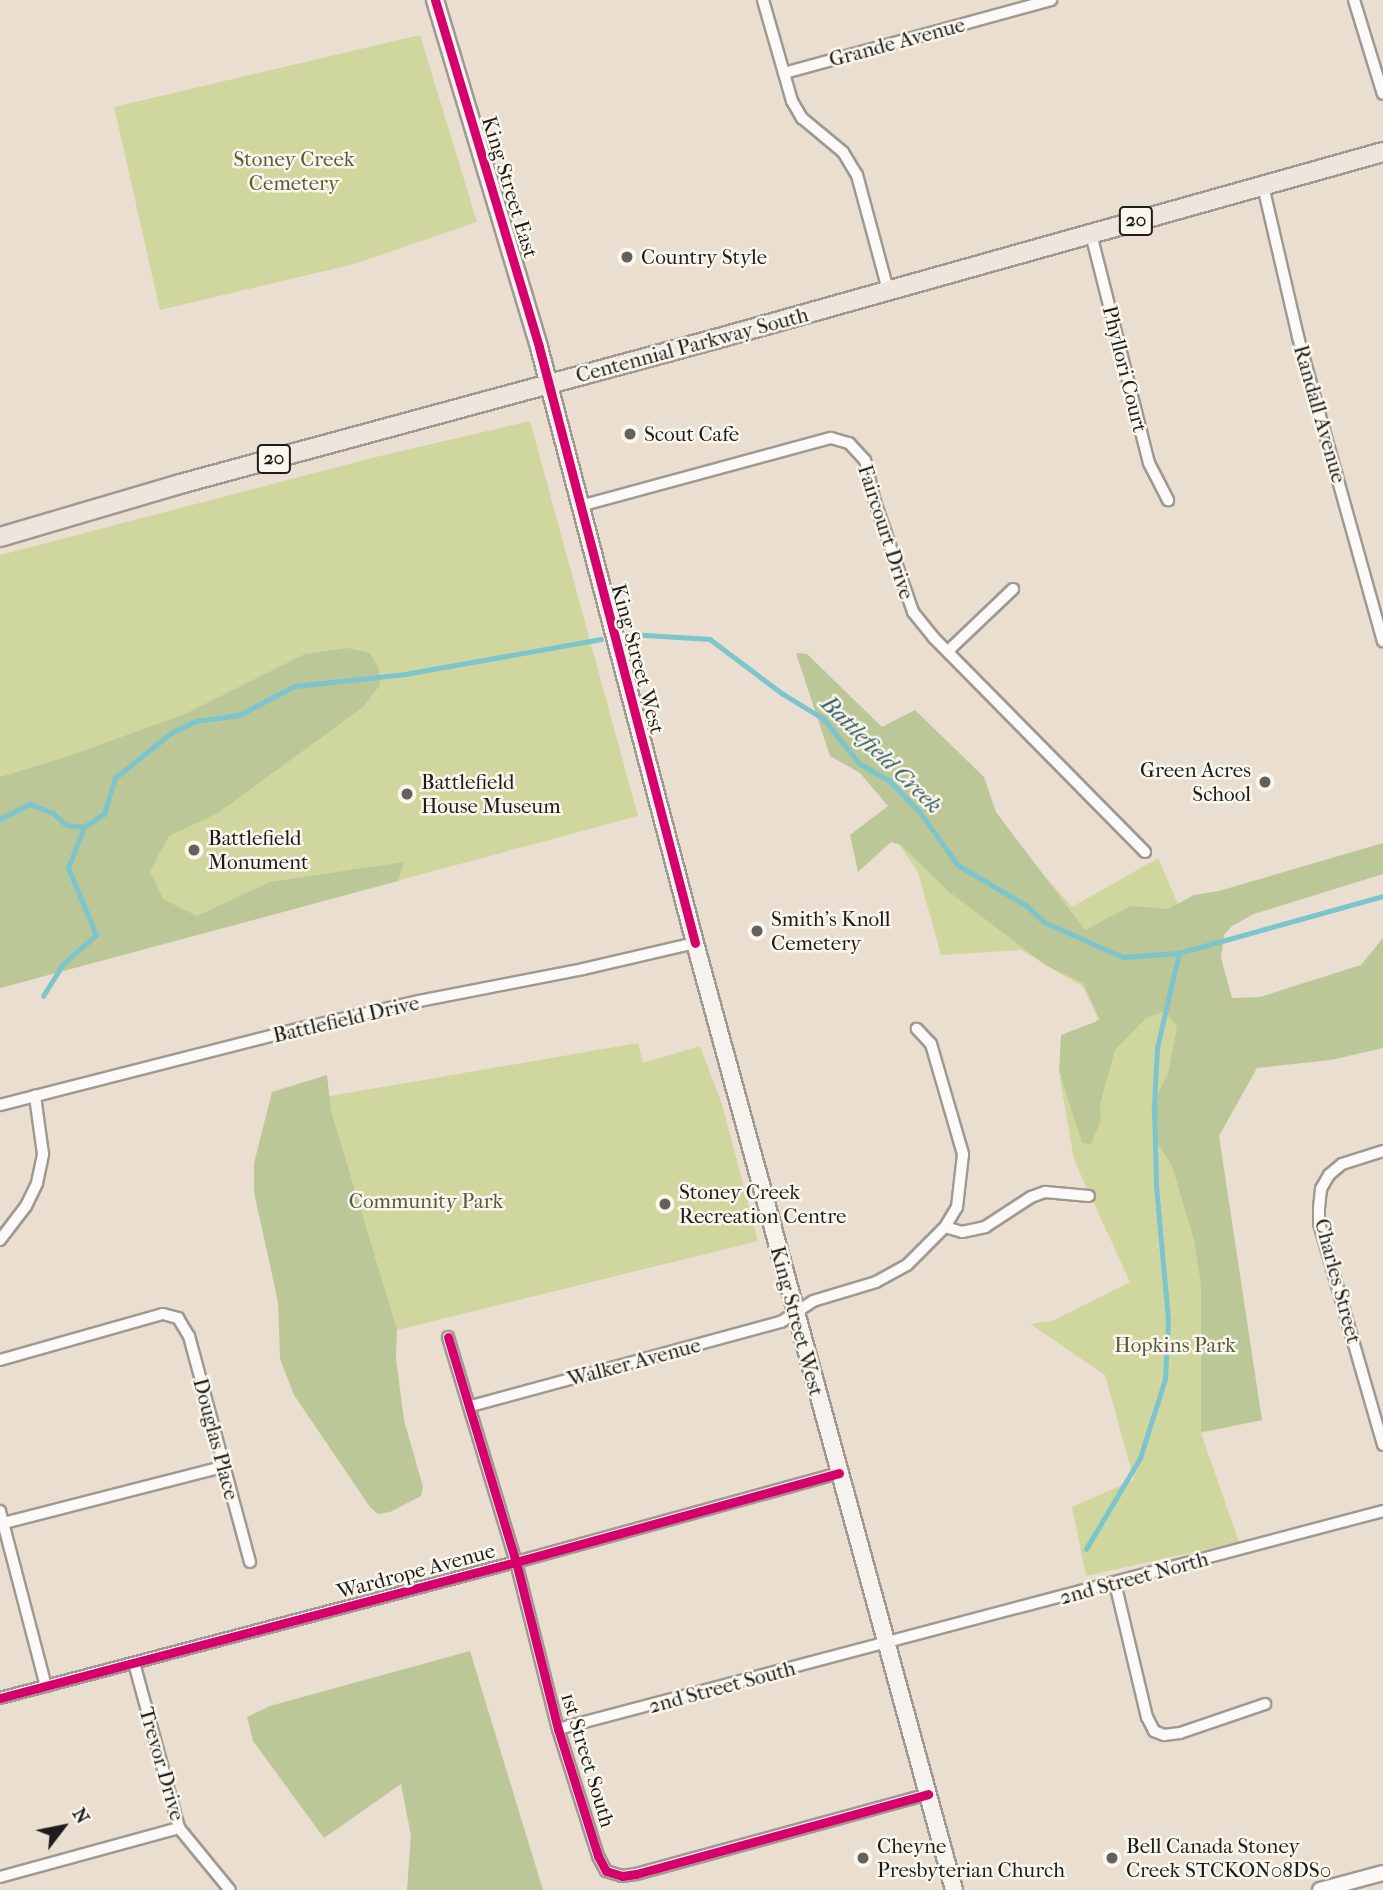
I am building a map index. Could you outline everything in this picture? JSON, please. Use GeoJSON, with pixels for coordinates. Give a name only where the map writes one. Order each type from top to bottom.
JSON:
{"type":"FeatureCollection","features":[{"type":"Feature","properties":{"kind":"main road","name":"King Street East"},"geometry":{"type":"LineString","coordinates":[[435,0],[511,248],[548,384]]}},
{"type":"Feature","properties":{"kind":"main road","name":"Centennial Parkway South"},"geometry":{"type":"LineString","coordinates":[[0,537],[180,484],[1383,152]]}},
{"type":"Feature","properties":{"kind":"main road","name":"King Street West"},"geometry":{"type":"LineString","coordinates":[[548,384],[795,1314],[954,1890]]}},
{"type":"Feature","properties":{"kind":"street"},"geometry":{"type":"LineString","coordinates":[[763,0],[792,101],[802,118],[843,152],[858,175],[888,290]]}},
{"type":"Feature","properties":{"kind":"street","name":"Grande Avenue"},"geometry":{"type":"LineString","coordinates":[[784,74],[1051,0]]}},
{"type":"Feature","properties":{"kind":"street"},"geometry":{"type":"LineString","coordinates":[[1354,0],[1383,94]]}},
{"type":"Feature","properties":{"kind":"street","name":"Randall Avenue"},"geometry":{"type":"LineString","coordinates":[[1263,186],[1298,337],[1383,641]]}},
{"type":"Feature","properties":{"kind":"street","name":"Phyllori Court"},"geometry":{"type":"LineString","coordinates":[[1091,234],[1149,463],[1168,500]]}},
{"type":"Feature","properties":{"kind":"street","name":"Faircourt Drive"},"geometry":{"type":"LineString","coordinates":[[580,506],[831,438],[849,443],[865,460],[875,502],[913,612],[1145,852]]}},
{"type":"Feature","properties":{"kind":"street"},"geometry":{"type":"LineString","coordinates":[[948,651],[1013,589]]}},
{"type":"Feature","properties":{"kind":"street","name":"Battlefield Drive"},"geometry":{"type":"LineString","coordinates":[[0,1105],[307,1027],[695,943]]}},
{"type":"Feature","properties":{"kind":"street"},"geometry":{"type":"LineString","coordinates":[[918,1029],[931,1044],[963,1154],[957,1206],[945,1227],[962,1232],[985,1227],[1031,1197],[1045,1192],[1089,1196]]}},
{"type":"Feature","properties":{"kind":"street"},"geometry":{"type":"LineString","coordinates":[[0,1240],[26,1206],[37,1183],[43,1154],[35,1096]]}},
{"type":"Feature","properties":{"kind":"street","name":"Charles Street"},"geometry":{"type":"LineString","coordinates":[[1383,1151],[1342,1164],[1329,1175],[1321,1189],[1319,1209],[1319,1223],[1383,1445]]}},
{"type":"Feature","properties":{"kind":"street","name":"Walker Avenue"},"geometry":{"type":"LineString","coordinates":[[471,1406],[781,1322],[813,1301],[892,1275],[907,1265],[945,1227]]}},
{"type":"Feature","properties":{"kind":"street","name":"Douglas Place"},"geometry":{"type":"LineString","coordinates":[[0,1360],[163,1314],[178,1318],[189,1336],[250,1562]]}},
{"type":"Feature","properties":{"kind":"street","name":"1st Street South"},"geometry":{"type":"LineString","coordinates":[[448,1337],[516,1562],[558,1729],[598,1856],[606,1871],[622,1876],[928,1794]]}},
{"type":"Feature","properties":{"kind":"street"},"geometry":{"type":"LineString","coordinates":[[2,1524],[222,1466]]}},
{"type":"Feature","properties":{"kind":"street","name":"Wardrope Avenue"},"geometry":{"type":"LineString","coordinates":[[0,1698],[839,1474]]}},
{"type":"Feature","properties":{"kind":"street"},"geometry":{"type":"LineString","coordinates":[[0,1511],[46,1686]]}},
{"type":"Feature","properties":{"kind":"street","name":"2nd Street North"},"geometry":{"type":"LineString","coordinates":[[885,1644],[1383,1511]]}},
{"type":"Feature","properties":{"kind":"street"},"geometry":{"type":"LineString","coordinates":[[1115,1583],[1147,1717],[1154,1731],[1164,1735],[1180,1733],[1265,1704]]}},
{"type":"Feature","properties":{"kind":"street","name":"2nd Street South"},"geometry":{"type":"LineString","coordinates":[[558,1729],[885,1644]]}},
{"type":"Feature","properties":{"kind":"street","name":"Trevor Drive"},"geometry":{"type":"LineString","coordinates":[[134,1664],[179,1828],[230,1890]]}},
{"type":"Feature","properties":{"kind":"street"},"geometry":{"type":"LineString","coordinates":[[0,1877],[179,1828]]}},
{"type":"Feature","properties":{"kind":"street"},"geometry":{"type":"LineString","coordinates":[[1320,1890],[1383,1873]]}},
{"type":"Feature","properties":{"kind":"green space","name":"Stoney Creek Cemetery"},"geometry":{"type":"Polygon","coordinates":[[[420,35],[477,222],[354,264],[160,310],[114,107],[420,35]]]}},
{"type":"Feature","properties":{"kind":"green space"},"geometry":{"type":"Polygon","coordinates":[[[530,421],[638,816],[0,988],[0,555],[380,456],[530,421]]]}},
{"type":"Feature","properties":{"kind":"green space"},"geometry":{"type":"Polygon","coordinates":[[[348,648],[370,653],[379,669],[380,685],[363,707],[218,813],[169,836],[150,871],[163,899],[197,916],[270,882],[404,862],[398,881],[0,988],[0,777],[66,757],[185,714],[305,654],[348,648]]]}},
{"type":"Feature","properties":{"kind":"green space"},"geometry":{"type":"Polygon","coordinates":[[[796,653],[807,654],[882,727],[915,710],[984,777],[996,812],[1085,930],[1131,906],[1168,909],[1194,895],[1219,891],[1383,843],[1383,874],[1254,914],[1232,926],[1224,935],[1221,958],[1232,998],[1260,997],[1361,965],[1383,938],[1383,1048],[1331,1060],[1257,1068],[1219,1136],[1262,1420],[1201,1432],[1201,1285],[1194,1240],[1172,1166],[1158,1144],[1151,1108],[1168,1073],[1177,1027],[1165,1011],[1146,1018],[1115,1050],[1100,1104],[1101,1120],[1091,1144],[1082,1143],[1059,1071],[1061,1035],[1100,1020],[1083,983],[1047,966],[948,891],[901,845],[891,842],[858,872],[850,835],[888,806],[860,773],[830,756],[796,653]]]}},
{"type":"Feature","properties":{"kind":"green space","name":"Hopkins Park"},"geometry":{"type":"Polygon","coordinates":[[[927,741],[1072,907],[1158,858],[1220,1001],[1196,1036],[1262,1420],[1201,1433],[1239,1542],[1086,1576],[1072,1507],[1134,1480],[1105,1375],[1030,1324],[1052,1321],[1130,1282],[1074,1160],[1060,1079],[1098,1018],[1083,987],[1021,950],[941,955],[918,872],[887,827],[927,741]]]}},
{"type":"Feature","properties":{"kind":"green space","name":"Community Park"},"geometry":{"type":"Polygon","coordinates":[[[638,1043],[643,1063],[700,1046],[722,1104],[758,1241],[397,1330],[284,1104],[638,1043]]]}},
{"type":"Feature","properties":{"kind":"green space"},"geometry":{"type":"Polygon","coordinates":[[[327,1075],[331,1111],[397,1330],[396,1359],[404,1420],[423,1487],[421,1496],[390,1512],[378,1514],[370,1507],[294,1395],[280,1359],[278,1302],[254,1192],[254,1163],[272,1092],[327,1075]]]}},
{"type":"Feature","properties":{"kind":"green space"},"geometry":{"type":"Polygon","coordinates":[[[470,1651],[543,1890],[407,1890],[411,1836],[401,1784],[324,1838],[253,1741],[247,1717],[270,1706],[470,1651]]]}},
{"type":"Feature","properties":{"kind":"waterway","name":"Battlefield Creek"},"geometry":{"type":"LineString","coordinates":[[619,637],[629,634],[710,639],[783,694],[824,719],[859,763],[890,781],[920,812],[958,865],[1027,906],[1044,922],[1123,957],[1179,953],[1383,896]]}},
{"type":"Feature","properties":{"kind":"waterway","name":"Battlefield Creek"},"geometry":{"type":"LineString","coordinates":[[0,819],[30,804],[53,813],[67,825],[84,827],[104,814],[115,778],[171,733],[196,721],[239,715],[295,686],[405,674],[601,639]]}},
{"type":"Feature","properties":{"kind":"waterway"},"geometry":{"type":"LineString","coordinates":[[43,996],[63,964],[96,935],[68,868],[84,827]]}},
{"type":"Feature","properties":{"kind":"waterway"},"geometry":{"type":"LineString","coordinates":[[1086,1549],[1140,1458],[1165,1379],[1168,1320],[1156,1186],[1154,1105],[1157,1048],[1179,953]]}},
{"type":"Feature","properties":{"kind":"cycle path"},"geometry":{"type":"LineString","coordinates":[[435,0],[539,347],[695,943]]}},
{"type":"Feature","properties":{"kind":"cycle path"},"geometry":{"type":"LineString","coordinates":[[448,1337],[516,1562],[558,1729],[598,1856],[606,1871],[622,1876],[636,1874],[928,1794]]}},
{"type":"Feature","properties":{"kind":"cycle path"},"geometry":{"type":"LineString","coordinates":[[0,1698],[516,1562],[839,1473]]}},
{"type":"Feature","properties":{"kind":"place","name":"Country Style"},"geometry":{"type":"Point","coordinates":[627,257]}},
{"type":"Feature","properties":{"kind":"place","name":"Scout Cafe"},"geometry":{"type":"Point","coordinates":[630,434]}},
{"type":"Feature","properties":{"kind":"place","name":"Green Acres School"},"geometry":{"type":"Point","coordinates":[1265,782]}},
{"type":"Feature","properties":{"kind":"place","name":"Battlefield House Museum"},"geometry":{"type":"Point","coordinates":[407,794]}},
{"type":"Feature","properties":{"kind":"place","name":"Battlefield Monument"},"geometry":{"type":"Point","coordinates":[194,850]}},
{"type":"Feature","properties":{"kind":"place","name":"Smith's Knoll Cemetery"},"geometry":{"type":"Point","coordinates":[757,931]}},
{"type":"Feature","properties":{"kind":"place","name":"Stoney Creek Recreation Centre"},"geometry":{"type":"Point","coordinates":[665,1204]}},
{"type":"Feature","properties":{"kind":"place","name":"Cheyne Presbyterian Church"},"geometry":{"type":"Point","coordinates":[863,1858]}},
{"type":"Feature","properties":{"kind":"place","name":"Bell Canada Stoney Creek STCKON08DS0"},"geometry":{"type":"Point","coordinates":[1112,1858]}}]}
